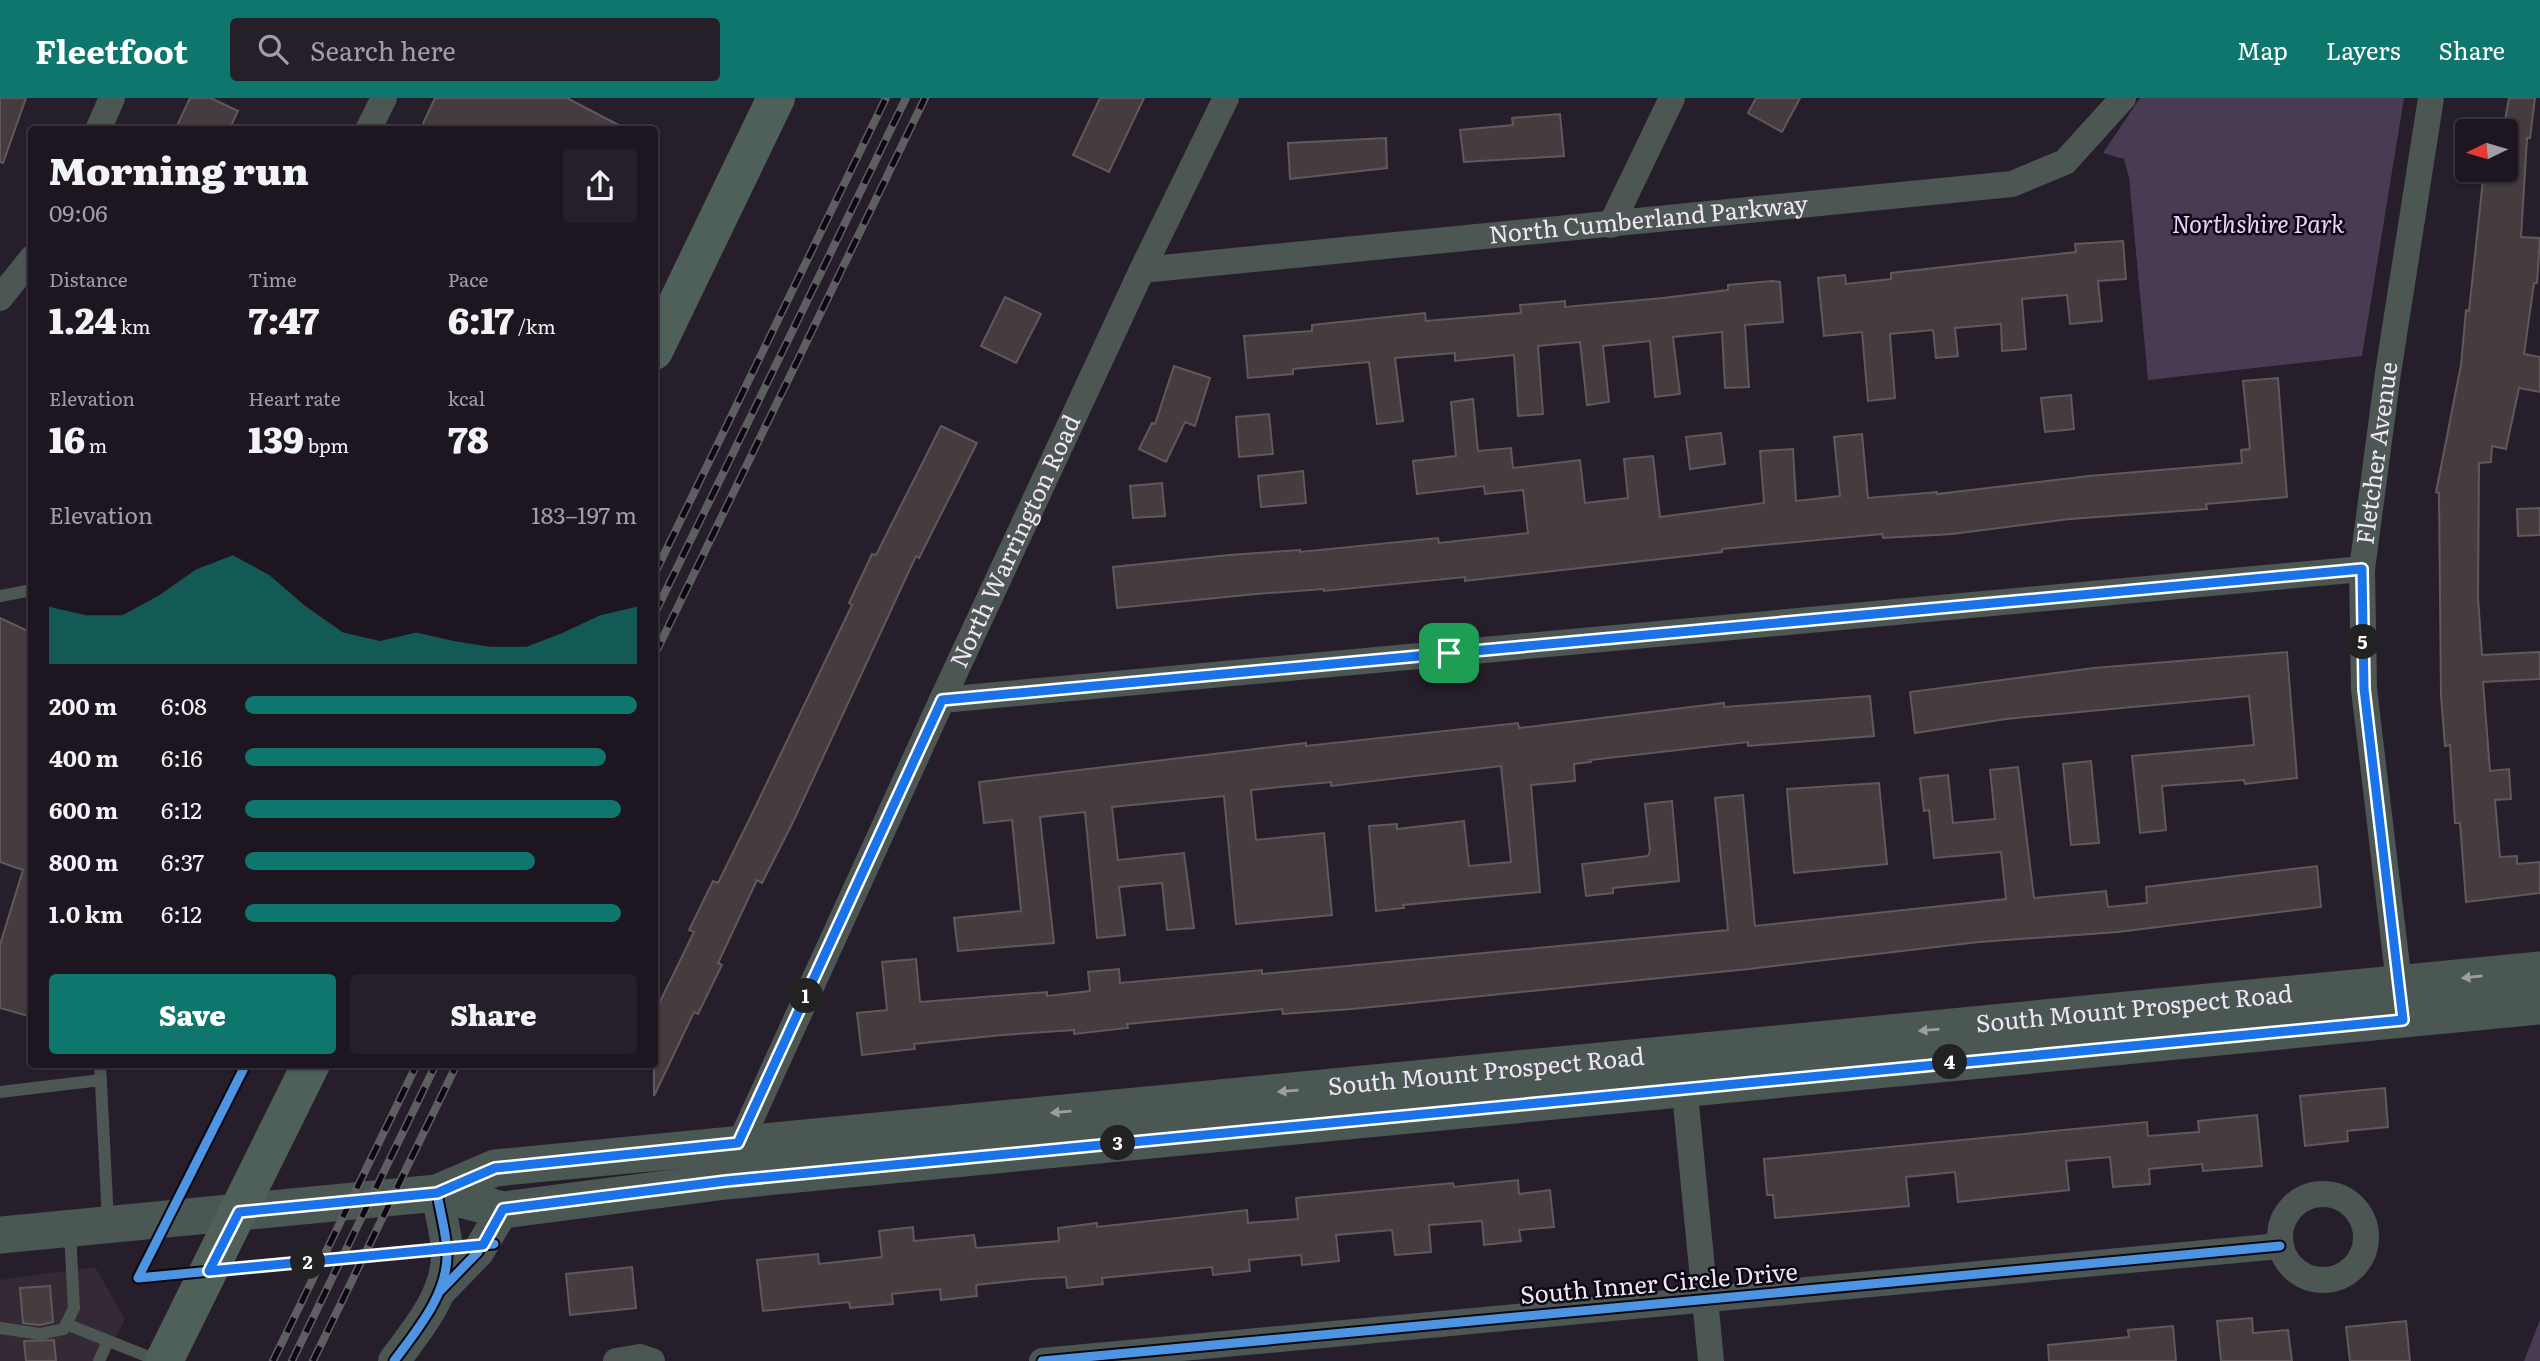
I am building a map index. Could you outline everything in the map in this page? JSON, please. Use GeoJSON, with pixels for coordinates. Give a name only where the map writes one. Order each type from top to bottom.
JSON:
{"type":"FeatureCollection","features":[{"type":"Feature","properties":{"kind":"main road"},"geometry":{"type":"LineString","coordinates":[[658,343],[776,98]]}},
{"type":"Feature","properties":{"kind":"main road","name":"South Mount Prospect Road"},"geometry":{"type":"LineString","coordinates":[[437,1193],[503,1209],[2400,984],[2540,970]]}},
{"type":"Feature","properties":{"kind":"main road","name":"South Mount Prospect Road"},"geometry":{"type":"LineString","coordinates":[[0,1235],[437,1193],[495,1168],[738,1143],[1682,1070],[2403,1020],[2540,1006]]}},
{"type":"Feature","properties":{"kind":"main road"},"geometry":{"type":"LineString","coordinates":[[162,1361],[310,1068]]}},
{"type":"Feature","properties":{"kind":"street"},"geometry":{"type":"LineString","coordinates":[[100,126],[112,98]]}},
{"type":"Feature","properties":{"kind":"street"},"geometry":{"type":"LineString","coordinates":[[370,126],[384,98]]}},
{"type":"Feature","properties":{"kind":"street","name":"North Warrington Road"},"geometry":{"type":"LineString","coordinates":[[726,1181],[738,1143],[942,700],[1142,271],[1226,98]]}},
{"type":"Feature","properties":{"kind":"street"},"geometry":{"type":"LineString","coordinates":[[1611,225],[1672,98]]}},
{"type":"Feature","properties":{"kind":"street","name":"North Cumberland Parkway"},"geometry":{"type":"LineString","coordinates":[[1142,271],[2012,184],[2065,162],[2123,98]]}},
{"type":"Feature","properties":{"kind":"street","name":"Fletcher Avenue"},"geometry":{"type":"LineString","coordinates":[[2403,1020],[2364,689],[2362,569],[2388,373],[2431,98]]}},
{"type":"Feature","properties":{"kind":"street"},"geometry":{"type":"LineString","coordinates":[[0,298],[28,263]]}},
{"type":"Feature","properties":{"kind":"street"},"geometry":{"type":"LineString","coordinates":[[942,700],[2362,569]]}},
{"type":"Feature","properties":{"kind":"street"},"geometry":{"type":"LineString","coordinates":[[1682,1070],[1711,1361]]}},
{"type":"Feature","properties":{"kind":"street"},"geometry":{"type":"LineString","coordinates":[[437,1193],[447,1253],[440,1291]]}},
{"type":"Feature","properties":{"kind":"street"},"geometry":{"type":"LineString","coordinates":[[394,1361],[423,1321],[440,1291],[478,1252],[503,1209]]}},
{"type":"Feature","properties":{"kind":"street","name":"South Inner Circle Drive"},"geometry":{"type":"LineString","coordinates":[[1042,1361],[2280,1246]]}},
{"type":"Feature","properties":{"kind":"street"},"geometry":{"type":"LineString","coordinates":[[616,1361],[640,1357],[652,1361]]}},
{"type":"Feature","properties":{"kind":"lane"},"geometry":{"type":"LineString","coordinates":[[0,596],[28,591]]}},
{"type":"Feature","properties":{"kind":"lane"},"geometry":{"type":"LineString","coordinates":[[100,1068],[108,1224]]}},
{"type":"Feature","properties":{"kind":"lane"},"geometry":{"type":"LineString","coordinates":[[0,1092],[101,1080]]}},
{"type":"Feature","properties":{"kind":"lane"},"geometry":{"type":"LineString","coordinates":[[0,1328],[40,1334],[64,1329],[74,1308],[70,1228]]}},
{"type":"Feature","properties":{"kind":"lane"},"geometry":{"type":"LineString","coordinates":[[66,1324],[162,1361]]}},
{"type":"Feature","properties":{"kind":"lane"},"geometry":{"type":"LineString","coordinates":[[99,1361],[108,1341]]}},
{"type":"Feature","properties":{"kind":"shaded area"},"geometry":{"type":"Polygon","coordinates":[[[95,1267],[125,1319],[104,1361],[0,1361],[0,1280],[95,1267]]]}},
{"type":"Feature","properties":{"kind":"green space","name":"Northshire Park"},"geometry":{"type":"Polygon","coordinates":[[[2140,98],[2404,98],[2362,356],[2148,380],[2129,177],[2124,159],[2103,153],[2140,98]]]}},
{"type":"Feature","properties":{"kind":"green space"},"geometry":{"type":"Polygon","coordinates":[[[2540,1320],[2540,1361],[2524,1361],[2540,1320]]]}},
{"type":"Feature","properties":{"kind":"building"},"geometry":{"type":"Polygon","coordinates":[[[0,98],[26,98],[3,163],[0,162],[0,98]]]}},
{"type":"Feature","properties":{"kind":"building"},"geometry":{"type":"Polygon","coordinates":[[[190,98],[211,98],[238,111],[231,126],[177,126],[190,98]]]}},
{"type":"Feature","properties":{"kind":"building"},"geometry":{"type":"Polygon","coordinates":[[[435,98],[567,98],[620,126],[422,126],[435,98]]]}},
{"type":"Feature","properties":{"kind":"building"},"geometry":{"type":"Polygon","coordinates":[[[1100,98],[1144,98],[1109,172],[1073,155],[1100,98]]]}},
{"type":"Feature","properties":{"kind":"building"},"geometry":{"type":"Polygon","coordinates":[[[1756,98],[1800,98],[1782,132],[1748,113],[1756,98]]]}},
{"type":"Feature","properties":{"kind":"building"},"geometry":{"type":"Polygon","coordinates":[[[2509,98],[2535,98],[2530,138],[2527,138],[2521,237],[2540,238],[2537,283],[2534,283],[2524,354],[2540,357],[2540,392],[2519,388],[2506,449],[2492,446],[2491,462],[2479,463],[2478,597],[2482,655],[2540,652],[2540,679],[2483,682],[2490,771],[2509,769],[2511,799],[2495,800],[2500,857],[2517,856],[2517,864],[2540,862],[2540,893],[2466,902],[2460,823],[2455,823],[2450,745],[2445,746],[2441,696],[2439,493],[2436,492],[2461,365],[2483,182],[2518,182],[2518,119],[2505,119],[2509,98]]]}},
{"type":"Feature","properties":{"kind":"building"},"geometry":{"type":"Polygon","coordinates":[[[1560,114],[1564,156],[1464,162],[1460,130],[1513,125],[1512,118],[1560,114]]]}},
{"type":"Feature","properties":{"kind":"building"},"geometry":{"type":"Polygon","coordinates":[[[1386,138],[1387,168],[1290,179],[1288,143],[1386,138]]]}},
{"type":"Feature","properties":{"kind":"building"},"geometry":{"type":"Polygon","coordinates":[[[2123,241],[2126,279],[2098,281],[2102,321],[2070,324],[2067,295],[2022,299],[2026,349],[2002,351],[2001,324],[1955,328],[1958,356],[1936,358],[1933,330],[1890,334],[1895,398],[1868,401],[1862,332],[1824,336],[1818,278],[1845,275],[1846,284],[1891,279],[1891,273],[2076,252],[2075,244],[2123,241]]]}},
{"type":"Feature","properties":{"kind":"building"},"geometry":{"type":"Polygon","coordinates":[[[1780,282],[1783,322],[1745,325],[1749,387],[1725,388],[1722,332],[1673,337],[1680,394],[1655,397],[1650,341],[1603,346],[1609,402],[1587,405],[1580,342],[1538,346],[1543,414],[1518,416],[1514,355],[1455,361],[1455,353],[1395,358],[1403,421],[1377,424],[1369,362],[1293,369],[1293,374],[1248,378],[1244,336],[1312,331],[1312,325],[1425,313],[1426,321],[1521,313],[1520,305],[1565,301],[1565,307],[1663,298],[1728,290],[1728,285],[1780,282]]]}},
{"type":"Feature","properties":{"kind":"building"},"geometry":{"type":"Polygon","coordinates":[[[1005,297],[1041,314],[1016,363],[981,346],[1005,297]]]}},
{"type":"Feature","properties":{"kind":"building"},"geometry":{"type":"Polygon","coordinates":[[[1174,366],[1210,378],[1195,426],[1185,422],[1166,462],[1139,449],[1152,423],[1155,424],[1174,366]]]}},
{"type":"Feature","properties":{"kind":"building"},"geometry":{"type":"Polygon","coordinates":[[[2278,378],[2287,497],[2206,504],[2207,509],[2070,519],[1952,534],[1883,538],[1882,534],[1722,549],[1722,552],[1465,581],[1465,577],[1117,608],[1113,567],[1438,538],[1439,543],[1528,533],[1523,490],[1485,494],[1484,486],[1417,494],[1413,461],[1456,456],[1451,402],[1473,399],[1478,451],[1511,448],[1513,468],[1580,460],[1585,503],[1628,498],[1624,459],[1653,456],[1660,517],[1764,503],[1760,451],[1793,449],[1796,501],[1840,496],[1834,437],[1862,434],[1868,498],[1937,494],[2089,476],[2242,463],[2241,450],[2250,449],[2243,381],[2278,378]]]}},
{"type":"Feature","properties":{"kind":"building"},"geometry":{"type":"Polygon","coordinates":[[[2071,395],[2074,429],[2045,432],[2041,398],[2071,395]]]}},
{"type":"Feature","properties":{"kind":"building"},"geometry":{"type":"Polygon","coordinates":[[[1269,414],[1273,454],[1239,457],[1236,417],[1269,414]]]}},
{"type":"Feature","properties":{"kind":"building"},"geometry":{"type":"Polygon","coordinates":[[[941,426],[977,443],[919,558],[916,556],[794,820],[762,883],[757,880],[718,963],[722,965],[698,1014],[694,1012],[654,1096],[654,1068],[658,1068],[658,1006],[694,932],[689,930],[713,881],[718,883],[852,605],[849,603],[872,554],[876,555],[941,426]]]}},
{"type":"Feature","properties":{"kind":"building"},"geometry":{"type":"Polygon","coordinates":[[[1721,433],[1725,464],[1690,469],[1686,437],[1721,433]]]}},
{"type":"Feature","properties":{"kind":"building"},"geometry":{"type":"Polygon","coordinates":[[[1303,471],[1306,503],[1261,507],[1258,476],[1303,471]]]}},
{"type":"Feature","properties":{"kind":"building"},"geometry":{"type":"Polygon","coordinates":[[[1162,483],[1165,516],[1133,518],[1130,486],[1162,483]]]}},
{"type":"Feature","properties":{"kind":"building"},"geometry":{"type":"Polygon","coordinates":[[[2540,508],[2540,535],[2518,536],[2517,509],[2540,508]]]}},
{"type":"Feature","properties":{"kind":"building"},"geometry":{"type":"Polygon","coordinates":[[[0,618],[28,631],[28,1016],[0,1008],[0,945],[23,870],[0,862],[0,618]]]}},
{"type":"Feature","properties":{"kind":"building"},"geometry":{"type":"Polygon","coordinates":[[[2287,652],[2297,778],[2245,784],[2244,780],[2162,786],[2166,830],[2140,833],[2132,756],[2254,745],[2249,696],[2006,719],[1915,733],[1910,692],[2094,668],[2287,652]]]}},
{"type":"Feature","properties":{"kind":"building"},"geometry":{"type":"Polygon","coordinates":[[[1870,696],[1874,736],[1748,746],[1748,742],[1590,760],[1591,762],[1574,764],[1575,781],[1531,785],[1540,892],[1403,905],[1404,908],[1376,911],[1369,826],[1397,824],[1397,829],[1464,821],[1469,866],[1511,862],[1501,766],[1331,786],[1331,782],[1251,790],[1256,840],[1324,833],[1332,915],[1236,924],[1224,796],[1112,807],[1118,860],[1184,853],[1194,928],[1167,930],[1162,883],[1119,887],[1125,935],[1097,938],[1085,812],[1040,817],[1054,943],[958,951],[954,918],[1021,911],[1012,820],[984,823],[979,782],[1306,743],[1306,746],[1518,723],[1519,728],[1724,703],[1724,707],[1870,696]]]}},
{"type":"Feature","properties":{"kind":"building"},"geometry":{"type":"Polygon","coordinates":[[[2091,761],[2099,843],[2071,845],[2063,764],[2091,761]]]}},
{"type":"Feature","properties":{"kind":"building"},"geometry":{"type":"Polygon","coordinates":[[[2018,767],[2034,898],[2106,891],[2108,907],[2147,903],[2146,887],[2317,866],[2321,907],[2118,932],[1979,942],[1749,969],[1352,1009],[1283,1014],[1282,1009],[1127,1024],[1128,1028],[1074,1034],[1074,1030],[914,1044],[915,1049],[862,1055],[857,1013],[887,1010],[882,962],[916,959],[920,1002],[1047,992],[1047,996],[1090,991],[1088,972],[1119,969],[1120,983],[1262,970],[1262,974],[1728,930],[1715,798],[1743,795],[1755,926],[2006,899],[2001,852],[1934,858],[1929,810],[1924,811],[1920,778],[1948,775],[1953,823],[1995,819],[1990,770],[2018,767]]]}},
{"type":"Feature","properties":{"kind":"building"},"geometry":{"type":"Polygon","coordinates":[[[1879,783],[1887,864],[1794,873],[1787,789],[1879,783]]]}},
{"type":"Feature","properties":{"kind":"building"},"geometry":{"type":"Polygon","coordinates":[[[1672,801],[1679,881],[1613,888],[1613,893],[1586,896],[1582,864],[1648,856],[1650,851],[1645,804],[1672,801]]]}},
{"type":"Feature","properties":{"kind":"building"},"geometry":{"type":"Polygon","coordinates":[[[2385,1088],[2388,1127],[2347,1131],[2348,1141],[2305,1146],[2300,1096],[2385,1088]]]}},
{"type":"Feature","properties":{"kind":"building"},"geometry":{"type":"Polygon","coordinates":[[[2257,1115],[2262,1166],[2203,1171],[2202,1164],[2149,1169],[2150,1184],[2113,1187],[2110,1157],[2066,1161],[2069,1190],[1958,1202],[1955,1172],[1906,1177],[1909,1206],[1775,1218],[1773,1195],[1767,1195],[1764,1159],[2147,1122],[2148,1136],[2199,1132],[2198,1121],[2257,1115]]]}},
{"type":"Feature","properties":{"kind":"building"},"geometry":{"type":"Polygon","coordinates":[[[1518,1180],[1519,1194],[1550,1190],[1554,1227],[1519,1230],[1521,1241],[1484,1245],[1482,1221],[1429,1225],[1431,1252],[1395,1255],[1392,1230],[1336,1235],[1339,1261],[1302,1265],[1301,1255],[1249,1260],[1250,1271],[1213,1275],[1212,1267],[1102,1278],[1103,1284],[1067,1288],[1066,1277],[1031,1279],[976,1285],[977,1296],[941,1300],[940,1289],[892,1294],[893,1304],[850,1308],[849,1302],[763,1311],[757,1260],[818,1254],[819,1264],[882,1257],[879,1231],[913,1227],[914,1241],[974,1235],[976,1248],[1059,1241],[1058,1228],[1097,1223],[1097,1227],[1247,1210],[1248,1223],[1298,1219],[1296,1198],[1453,1183],[1454,1187],[1518,1180]]]}},
{"type":"Feature","properties":{"kind":"building"},"geometry":{"type":"Polygon","coordinates":[[[632,1267],[636,1308],[570,1315],[566,1274],[632,1267]]]}},
{"type":"Feature","properties":{"kind":"building"},"geometry":{"type":"Polygon","coordinates":[[[50,1286],[53,1322],[40,1325],[23,1323],[20,1288],[50,1286]]]}},
{"type":"Feature","properties":{"kind":"building"},"geometry":{"type":"Polygon","coordinates":[[[2252,1318],[2253,1333],[2288,1330],[2292,1361],[2221,1361],[2217,1321],[2252,1318]]]}},
{"type":"Feature","properties":{"kind":"building"},"geometry":{"type":"Polygon","coordinates":[[[2406,1321],[2410,1361],[2350,1361],[2346,1327],[2406,1321]]]}},
{"type":"Feature","properties":{"kind":"building"},"geometry":{"type":"Polygon","coordinates":[[[2173,1326],[2176,1361],[2049,1361],[2048,1345],[2129,1337],[2128,1330],[2173,1326]]]}},
{"type":"Feature","properties":{"kind":"building"},"geometry":{"type":"Polygon","coordinates":[[[54,1340],[56,1361],[26,1361],[24,1341],[54,1340]]]}},
{"type":"Feature","properties":{"kind":"railway"},"geometry":{"type":"LineString","coordinates":[[658,567],[886,98]]}},
{"type":"Feature","properties":{"kind":"railway"},"geometry":{"type":"LineString","coordinates":[[658,607],[906,98]]}},
{"type":"Feature","properties":{"kind":"railway"},"geometry":{"type":"LineString","coordinates":[[658,648],[925,98]]}},
{"type":"Feature","properties":{"kind":"railway"},"geometry":{"type":"LineString","coordinates":[[273,1361],[415,1068]]}},
{"type":"Feature","properties":{"kind":"railway"},"geometry":{"type":"LineString","coordinates":[[292,1361],[434,1068]]}},
{"type":"Feature","properties":{"kind":"railway"},"geometry":{"type":"LineString","coordinates":[[313,1361],[455,1068]]}},
{"type":"Feature","properties":{"kind":"cycle path"},"geometry":{"type":"LineString","coordinates":[[942,700],[2362,569]]}},
{"type":"Feature","properties":{"kind":"cycle path"},"geometry":{"type":"LineString","coordinates":[[244,1068],[138,1278],[494,1244]]}},
{"type":"Feature","properties":{"kind":"cycle path"},"geometry":{"type":"LineString","coordinates":[[394,1361],[430,1310],[443,1282],[447,1251],[437,1193]]}},
{"type":"Feature","properties":{"kind":"cycle path"},"geometry":{"type":"LineString","coordinates":[[440,1291],[478,1252],[503,1210]]}},
{"type":"Feature","properties":{"kind":"cycle path"},"geometry":{"type":"LineString","coordinates":[[1042,1361],[2280,1246]]}},
{"type":"Feature","properties":{"kind":"route"},"geometry":{"type":"LineString","coordinates":[[2362,569],[2364,689],[2403,1020],[726,1181],[503,1209],[483,1245],[209,1271],[239,1212],[437,1193],[495,1168],[738,1143],[942,700],[1449,653],[2362,569]]}}]}
